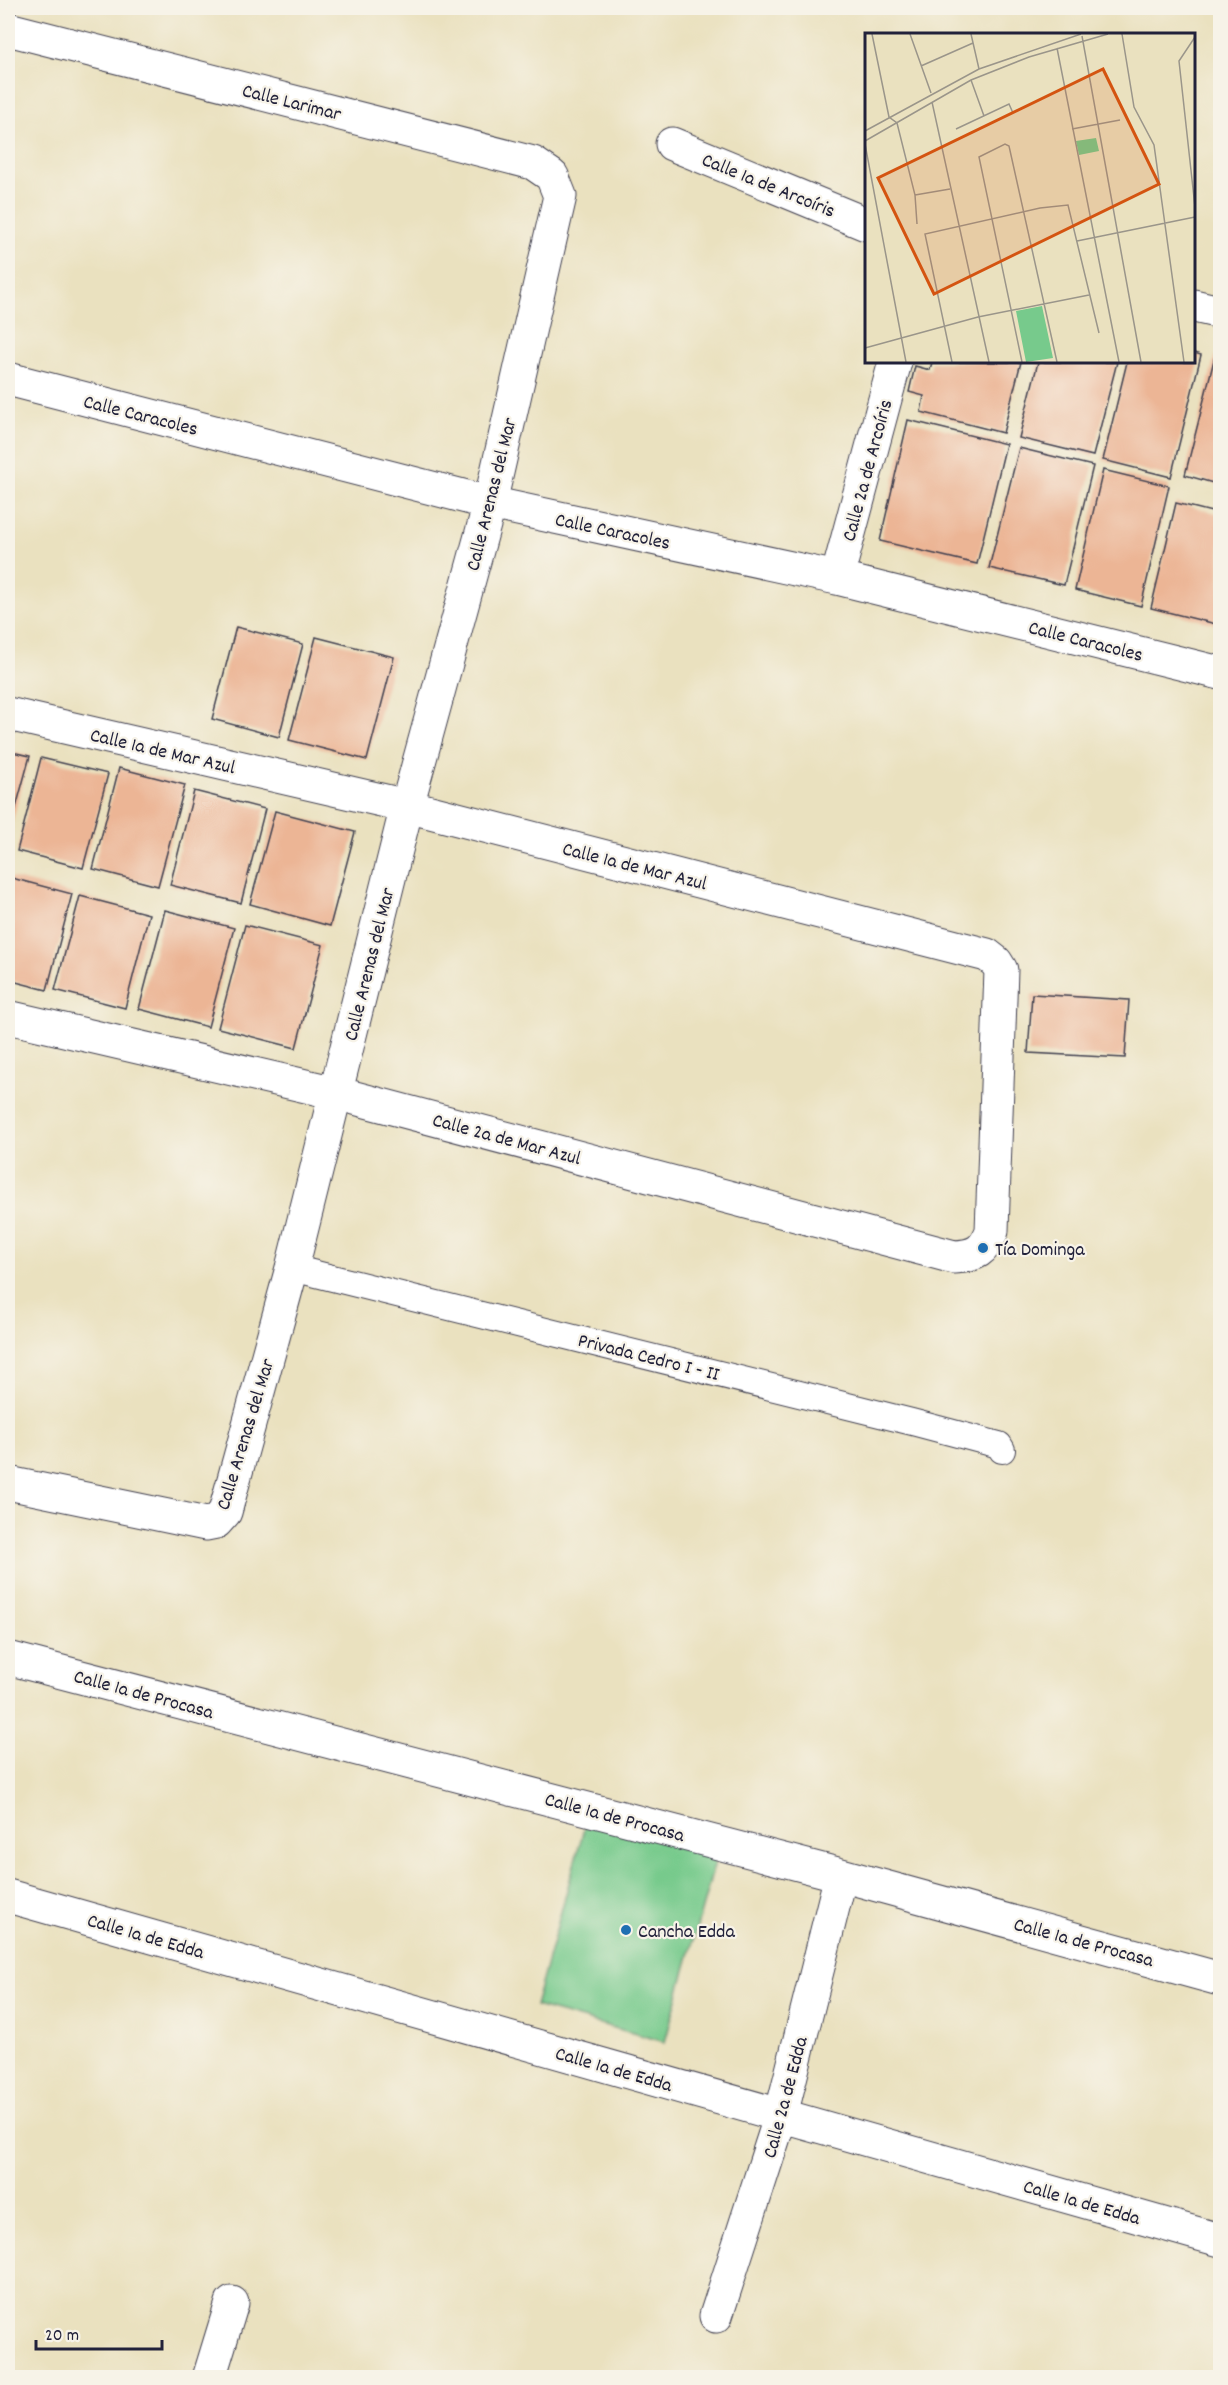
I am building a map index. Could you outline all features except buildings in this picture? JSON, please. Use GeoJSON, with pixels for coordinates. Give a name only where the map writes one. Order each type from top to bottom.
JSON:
{"type":"FeatureCollection","features":[{"type":"Feature","properties":{"kind":"street","name":"Calle Larimar"},"geometry":{"type":"LineString","coordinates":[[8,28],[533,163],[552,176],[560,196]]}},
{"type":"Feature","properties":{"kind":"street","name":"Calle 1a de Arcoíris"},"geometry":{"type":"LineString","coordinates":[[672,144],[865,223]]}},
{"type":"Feature","properties":{"kind":"street","name":"Calle Arenas del Mar"},"geometry":{"type":"LineString","coordinates":[[8,1483],[206,1524],[216,1522],[225,1512],[292,1268],[406,806],[490,503],[560,196]]}},
{"type":"Feature","properties":{"kind":"street"},"geometry":{"type":"LineString","coordinates":[[1195,306],[1221,312]]}},
{"type":"Feature","properties":{"kind":"street","name":"Calle 2a de Arcoíris"},"geometry":{"type":"LineString","coordinates":[[837,578],[895,363]]}},
{"type":"Feature","properties":{"kind":"street","name":"Calle Caracoles"},"geometry":{"type":"LineString","coordinates":[[8,379],[490,503],[837,578],[1221,673]]}},
{"type":"Feature","properties":{"kind":"street","name":"Calle 1a de Mar Azul"},"geometry":{"type":"LineString","coordinates":[[8,714],[406,806],[987,956],[996,962],[1001,970],[992,1231]]}},
{"type":"Feature","properties":{"kind":"street","name":"Calle 2a de Mar Azul"},"geometry":{"type":"LineString","coordinates":[[8,1017],[336,1092],[954,1257],[969,1256],[986,1246],[992,1231]]}},
{"type":"Feature","properties":{"kind":"street","name":"Calle 1a de Procasa"},"geometry":{"type":"LineString","coordinates":[[8,1658],[841,1875],[1221,1979]]}},
{"type":"Feature","properties":{"kind":"street","name":"Calle 2a de Edda"},"geometry":{"type":"LineString","coordinates":[[716,2316],[781,2115],[841,1875]]}},
{"type":"Feature","properties":{"kind":"street","name":"Calle 1a de Edda"},"geometry":{"type":"LineString","coordinates":[[8,1896],[1221,2240]]}},
{"type":"Feature","properties":{"kind":"street"},"geometry":{"type":"LineString","coordinates":[[209,2378],[232,2303]]}},
{"type":"Feature","properties":{"kind":"lane","name":"Privada Cedro I - II"},"geometry":{"type":"LineString","coordinates":[[292,1268],[912,1422],[999,1445],[1002,1450]]}},
{"type":"Feature","properties":{"kind":"green space","name":"Cancha Edda"},"geometry":{"type":"Polygon","coordinates":[[[587,1818],[717,1855],[665,2042],[535,2006],[587,1818]]]}},
{"type":"Feature","properties":{"kind":"place","name":"Tía Dominga"},"geometry":{"type":"Point","coordinates":[983,1248]}},
{"type":"Feature","properties":{"kind":"place","name":"Cancha Edda"},"geometry":{"type":"Point","coordinates":[626,1930]}}]}
